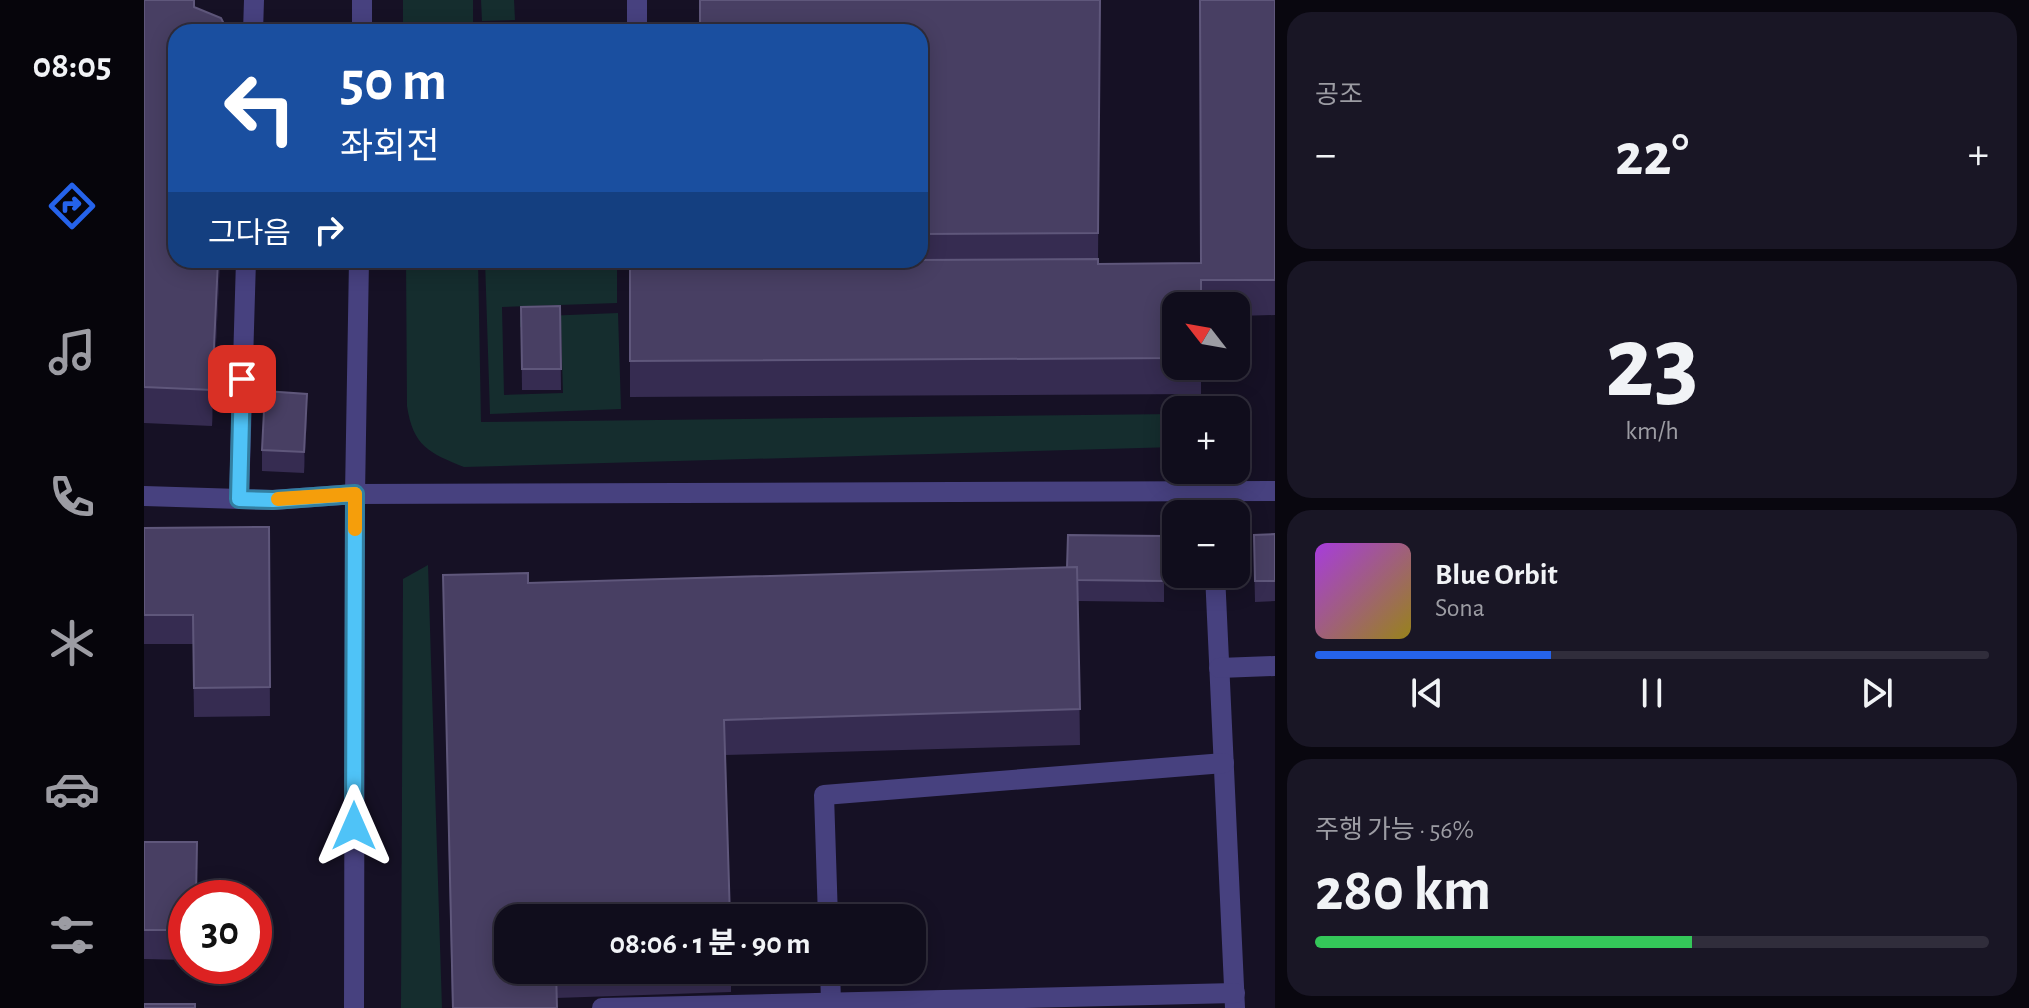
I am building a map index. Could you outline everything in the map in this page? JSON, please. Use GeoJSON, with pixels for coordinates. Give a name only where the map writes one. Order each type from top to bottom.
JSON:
{"type":"FeatureCollection","features":[{"type":"Feature","properties":{"kind":"street"},"geometry":{"type":"LineString","coordinates":[[253,24],[254,0]]}},
{"type":"Feature","properties":{"kind":"street"},"geometry":{"type":"LineString","coordinates":[[362,0],[362,24]]}},
{"type":"Feature","properties":{"kind":"street"},"geometry":{"type":"LineString","coordinates":[[637,0],[637,24]]}},
{"type":"Feature","properties":{"kind":"street"},"geometry":{"type":"LineString","coordinates":[[239,499],[246,268]]}},
{"type":"Feature","properties":{"kind":"street"},"geometry":{"type":"LineString","coordinates":[[354,1008],[359,268]]}},
{"type":"Feature","properties":{"kind":"street"},"geometry":{"type":"LineString","coordinates":[[1212,491],[1212,500]]}},
{"type":"Feature","properties":{"kind":"street"},"geometry":{"type":"LineString","coordinates":[[144,496],[273,500],[355,494],[1275,491]]}},
{"type":"Feature","properties":{"kind":"street"},"geometry":{"type":"LineString","coordinates":[[602,1008],[831,1002],[1235,1000],[1216,588]]}},
{"type":"Feature","properties":{"kind":"street"},"geometry":{"type":"LineString","coordinates":[[1219,668],[1275,666]]}},
{"type":"Feature","properties":{"kind":"street"},"geometry":{"type":"LineString","coordinates":[[828,904],[824,795],[1224,763]]}},
{"type":"Feature","properties":{"kind":"street"},"geometry":{"type":"LineString","coordinates":[[830,984],[831,1002]]}},
{"type":"Feature","properties":{"kind":"green space"},"geometry":{"type":"Polygon","coordinates":[[[403,0],[473,0],[473,22],[403,23],[403,0]]]}},
{"type":"Feature","properties":{"kind":"green space"},"geometry":{"type":"Polygon","coordinates":[[[481,0],[514,0],[515,20],[482,21],[481,0]]]}},
{"type":"Feature","properties":{"kind":"green space"},"geometry":{"type":"Polygon","coordinates":[[[406,268],[478,268],[481,422],[1162,414],[1162,447],[464,467],[425,446],[418,439],[407,406],[406,268]]]}},
{"type":"Feature","properties":{"kind":"green space"},"geometry":{"type":"Polygon","coordinates":[[[485,268],[617,268],[617,303],[502,307],[504,395],[563,393],[561,326],[520,327],[520,317],[618,313],[621,409],[490,414],[485,268]]]}},
{"type":"Feature","properties":{"kind":"green space"},"geometry":{"type":"Polygon","coordinates":[[[428,565],[442,1008],[401,1008],[403,579],[428,565]]]}},
{"type":"Feature","properties":{"kind":"building"},"geometry":{"type":"Polygon","coordinates":[[[144,0],[194,0],[194,7],[221,18],[224,24],[168,24],[168,268],[218,268],[212,390],[144,387],[144,0]]]}},
{"type":"Feature","properties":{"kind":"building"},"geometry":{"type":"Polygon","coordinates":[[[700,0],[1100,0],[1098,233],[928,234],[928,24],[700,24],[700,0]]]}},
{"type":"Feature","properties":{"kind":"building"},"geometry":{"type":"Polygon","coordinates":[[[1200,0],[1275,0],[1275,280],[1201,280],[1201,292],[1162,292],[1162,358],[630,361],[630,268],[928,268],[928,260],[1098,259],[1098,264],[1201,263],[1200,0]]]}},
{"type":"Feature","properties":{"kind":"building"},"geometry":{"type":"Polygon","coordinates":[[[560,306],[561,369],[522,369],[521,307],[560,306]]]}},
{"type":"Feature","properties":{"kind":"building"},"geometry":{"type":"Polygon","coordinates":[[[265,391],[307,394],[304,452],[262,450],[265,391]]]}},
{"type":"Feature","properties":{"kind":"building"},"geometry":{"type":"Polygon","coordinates":[[[269,527],[270,687],[194,688],[193,615],[144,615],[144,528],[269,527]]]}},
{"type":"Feature","properties":{"kind":"building"},"geometry":{"type":"Polygon","coordinates":[[[1275,534],[1275,581],[1255,581],[1254,535],[1275,534]]]}},
{"type":"Feature","properties":{"kind":"building"},"geometry":{"type":"Polygon","coordinates":[[[1068,535],[1162,536],[1162,581],[1077,580],[1077,567],[1067,568],[1068,535]]]}},
{"type":"Feature","properties":{"kind":"building"},"geometry":{"type":"Polygon","coordinates":[[[1077,567],[1080,709],[724,720],[730,904],[494,904],[494,984],[556,984],[557,1008],[453,1008],[443,575],[528,573],[528,583],[1077,567]]]}},
{"type":"Feature","properties":{"kind":"building"},"geometry":{"type":"Polygon","coordinates":[[[144,842],[197,842],[196,880],[168,880],[168,930],[144,930],[144,842]]]}},
{"type":"Feature","properties":{"kind":"building"},"geometry":{"type":"Polygon","coordinates":[[[144,1004],[195,1004],[195,1008],[144,1008],[144,1004]]]}},
{"type":"Feature","properties":{"kind":"slow traffic"},"geometry":{"type":"LineString","coordinates":[[278,499],[355,494],[355,529]]}},
{"type":"Feature","properties":{"kind":"route"},"geometry":{"type":"LineString","coordinates":[[242,379],[239,499],[273,500],[355,494],[354,826]]}}]}
